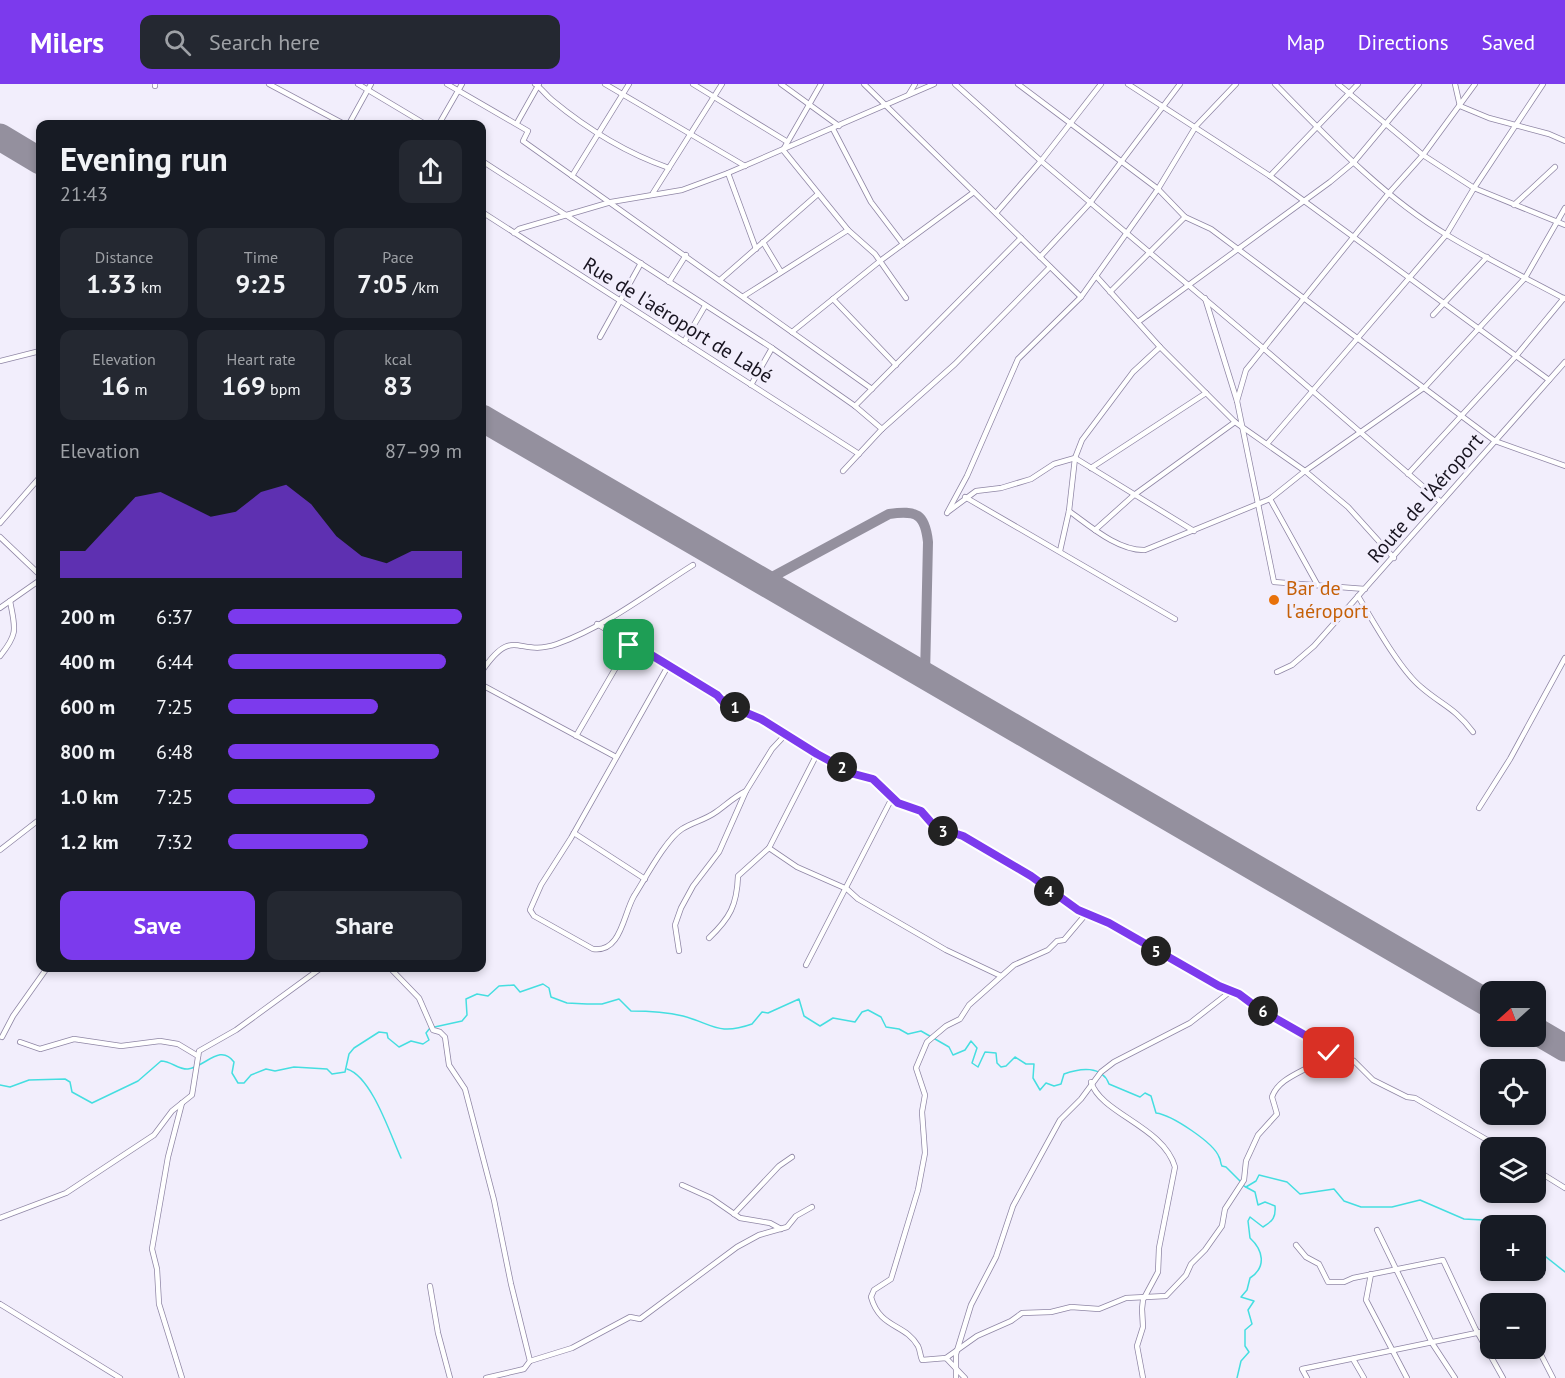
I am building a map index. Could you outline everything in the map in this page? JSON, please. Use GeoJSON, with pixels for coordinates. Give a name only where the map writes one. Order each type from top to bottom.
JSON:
{"type":"FeatureCollection","features":[{"type":"Feature","properties":{"kind":"street"},"geometry":{"type":"LineString","coordinates":[[269,84],[339,120]]}},
{"type":"Feature","properties":{"kind":"street"},"geometry":{"type":"LineString","coordinates":[[358,84],[418,120]]}},
{"type":"Feature","properties":{"kind":"street"},"geometry":{"type":"LineString","coordinates":[[349,120],[371,84]]}},
{"type":"Feature","properties":{"kind":"street"},"geometry":{"type":"LineString","coordinates":[[447,84],[517,123],[528,131],[523,141],[872,389]]}},
{"type":"Feature","properties":{"kind":"street"},"geometry":{"type":"LineString","coordinates":[[441,120],[462,84]]}},
{"type":"Feature","properties":{"kind":"street"},"geometry":{"type":"LineString","coordinates":[[605,84],[745,166]]}},
{"type":"Feature","properties":{"kind":"street"},"geometry":{"type":"LineString","coordinates":[[572,176],[629,84]]}},
{"type":"Feature","properties":{"kind":"street"},"geometry":{"type":"LineString","coordinates":[[693,84],[786,141]]}},
{"type":"Feature","properties":{"kind":"street"},"geometry":{"type":"LineString","coordinates":[[653,193],[722,84]]}},
{"type":"Feature","properties":{"kind":"street"},"geometry":{"type":"LineString","coordinates":[[781,84],[839,126]]}},
{"type":"Feature","properties":{"kind":"street"},"geometry":{"type":"LineString","coordinates":[[783,150],[786,141],[821,84]]}},
{"type":"Feature","properties":{"kind":"street"},"geometry":{"type":"LineString","coordinates":[[864,84],[1081,297]]}},
{"type":"Feature","properties":{"kind":"street"},"geometry":{"type":"LineString","coordinates":[[908,96],[915,84]]}},
{"type":"Feature","properties":{"kind":"street"},"geometry":{"type":"LineString","coordinates":[[514,233],[519,229],[611,202],[653,193],[682,190],[833,129],[934,84]]}},
{"type":"Feature","properties":{"kind":"street"},"geometry":{"type":"LineString","coordinates":[[955,84],[1041,161],[1313,390],[1441,502]]}},
{"type":"Feature","properties":{"kind":"street"},"geometry":{"type":"LineString","coordinates":[[1018,84],[1120,163],[1158,189],[1185,217],[1211,229],[1495,441],[1565,466]]}},
{"type":"Feature","properties":{"kind":"street"},"geometry":{"type":"LineString","coordinates":[[996,213],[1041,161],[1101,84]]}},
{"type":"Feature","properties":{"kind":"street"},"geometry":{"type":"LineString","coordinates":[[1128,84],[1270,176],[1549,380]]}},
{"type":"Feature","properties":{"kind":"street"},"geometry":{"type":"LineString","coordinates":[[1040,257],[1090,203],[1180,84]]}},
{"type":"Feature","properties":{"kind":"street"},"geometry":{"type":"LineString","coordinates":[[1194,531],[1075,458],[1054,464],[1031,479],[1002,488],[976,491],[947,513],[968,477],[1018,359],[1081,297],[1158,189],[1196,126],[1236,84]]}},
{"type":"Feature","properties":{"kind":"street"},"geometry":{"type":"LineString","coordinates":[[1275,84],[1317,128],[1389,193],[1446,235],[1565,298],[1516,356],[1408,474]]}},
{"type":"Feature","properties":{"kind":"street"},"geometry":{"type":"LineString","coordinates":[[1338,84],[1423,155],[1474,188],[1565,225]]}},
{"type":"Feature","properties":{"kind":"street"},"geometry":{"type":"LineString","coordinates":[[1270,176],[1358,84]]}},
{"type":"Feature","properties":{"kind":"street"},"geometry":{"type":"LineString","coordinates":[[1138,322],[1354,162],[1419,84]]}},
{"type":"Feature","properties":{"kind":"street"},"geometry":{"type":"LineString","coordinates":[[1455,84],[1460,106]]}},
{"type":"Feature","properties":{"kind":"street"},"geometry":{"type":"LineString","coordinates":[[1237,401],[1246,370],[1389,193],[1423,155],[1475,84]]}},
{"type":"Feature","properties":{"kind":"street"},"geometry":{"type":"LineString","coordinates":[[1267,444],[1446,235],[1474,188],[1543,84]]}},
{"type":"Feature","properties":{"kind":"street"},"geometry":{"type":"LineString","coordinates":[[517,123],[537,85],[550,99],[598,134],[634,156],[669,168]]}},
{"type":"Feature","properties":{"kind":"street"},"geometry":{"type":"LineString","coordinates":[[1460,106],[1516,127],[1549,134],[1565,141]]}},
{"type":"Feature","properties":{"kind":"street"},"geometry":{"type":"LineString","coordinates":[[833,129],[872,202],[903,244]]}},
{"type":"Feature","properties":{"kind":"street"},"geometry":{"type":"LineString","coordinates":[[783,150],[848,230],[880,261],[906,298]]}},
{"type":"Feature","properties":{"kind":"street"},"geometry":{"type":"LineString","coordinates":[[486,164],[772,348],[855,406],[882,429]]}},
{"type":"Feature","properties":{"kind":"street"},"geometry":{"type":"LineString","coordinates":[[1514,205],[1555,167]]}},
{"type":"Feature","properties":{"kind":"street"},"geometry":{"type":"LineString","coordinates":[[728,173],[756,249]]}},
{"type":"Feature","properties":{"kind":"street"},"geometry":{"type":"LineString","coordinates":[[792,332],[880,261],[974,192]]}},
{"type":"Feature","properties":{"kind":"street"},"geometry":{"type":"LineString","coordinates":[[720,280],[818,194]]}},
{"type":"Feature","properties":{"kind":"street"},"geometry":{"type":"LineString","coordinates":[[1069,511],[1095,530],[1133,551],[1145,550],[1258,506],[1270,499],[1305,471],[1425,387],[1525,278],[1565,208]]}},
{"type":"Feature","properties":{"kind":"street","name":"Rue de l'aéroport de Labé"},"geometry":{"type":"LineString","coordinates":[[486,215],[859,454]]}},
{"type":"Feature","properties":{"kind":"street"},"geometry":{"type":"LineString","coordinates":[[1110,292],[1185,217]]}},
{"type":"Feature","properties":{"kind":"street"},"geometry":{"type":"LineString","coordinates":[[744,296],[848,230]]}},
{"type":"Feature","properties":{"kind":"street"},"geometry":{"type":"LineString","coordinates":[[855,406],[1022,238]]}},
{"type":"Feature","properties":{"kind":"street"},"geometry":{"type":"LineString","coordinates":[[763,242],[781,272]]}},
{"type":"Feature","properties":{"kind":"street"},"geometry":{"type":"LineString","coordinates":[[669,282],[686,255]]}},
{"type":"Feature","properties":{"kind":"street"},"geometry":{"type":"LineString","coordinates":[[1433,315],[1487,257]]}},
{"type":"Feature","properties":{"kind":"street"},"geometry":{"type":"LineString","coordinates":[[600,337],[641,263]]}},
{"type":"Feature","properties":{"kind":"street"},"geometry":{"type":"LineString","coordinates":[[843,471],[882,429],[955,364],[1050,267]]}},
{"type":"Feature","properties":{"kind":"street"},"geometry":{"type":"LineString","coordinates":[[1096,276],[1160,347],[1235,422],[1305,471],[1348,507],[1394,558]]}},
{"type":"Feature","properties":{"kind":"street"},"geometry":{"type":"LineString","coordinates":[[1204,298],[1237,401],[1274,582],[1365,589]]}},
{"type":"Feature","properties":{"kind":"street"},"geometry":{"type":"LineString","coordinates":[[833,299],[896,365]]}},
{"type":"Feature","properties":{"kind":"street"},"geometry":{"type":"LineString","coordinates":[[684,342],[705,306]]}},
{"type":"Feature","properties":{"kind":"street"},"geometry":{"type":"LineString","coordinates":[[1060,552],[1069,511],[1075,458],[1082,440],[1133,372],[1160,347]]}},
{"type":"Feature","properties":{"kind":"street"},"geometry":{"type":"LineString","coordinates":[[751,385],[772,348]]}},
{"type":"Feature","properties":{"kind":"street"},"geometry":{"type":"LineString","coordinates":[[0,361],[36,352]]}},
{"type":"Feature","properties":{"kind":"street","name":"Route de l'Aéroport"},"geometry":{"type":"LineString","coordinates":[[1277,672],[1292,665],[1314,646],[1565,362]]}},
{"type":"Feature","properties":{"kind":"street"},"geometry":{"type":"LineString","coordinates":[[1091,468],[1206,393]]}},
{"type":"Feature","properties":{"kind":"street"},"geometry":{"type":"LineString","coordinates":[[1095,530],[1134,495],[1235,422]]}},
{"type":"Feature","properties":{"kind":"street"},"geometry":{"type":"LineString","coordinates":[[0,523],[36,482]]}},
{"type":"Feature","properties":{"kind":"street"},"geometry":{"type":"LineString","coordinates":[[965,498],[1175,619]]}},
{"type":"Feature","properties":{"kind":"street"},"geometry":{"type":"LineString","coordinates":[[1270,499],[1317,584]]}},
{"type":"Feature","properties":{"kind":"street"},"geometry":{"type":"LineString","coordinates":[[0,537],[36,571]]}},
{"type":"Feature","properties":{"kind":"street"},"geometry":{"type":"LineString","coordinates":[[486,666],[501,647],[511,644],[536,647],[555,645],[597,624],[693,565]]}},
{"type":"Feature","properties":{"kind":"street"},"geometry":{"type":"LineString","coordinates":[[0,608],[36,583]]}},
{"type":"Feature","properties":{"kind":"street"},"geometry":{"type":"LineString","coordinates":[[1358,596],[1386,643],[1420,687],[1461,716],[1473,732]]}},
{"type":"Feature","properties":{"kind":"street"},"geometry":{"type":"LineString","coordinates":[[0,656],[13,640],[15,632],[10,601]]}},
{"type":"Feature","properties":{"kind":"street"},"geometry":{"type":"LineString","coordinates":[[597,624],[717,695],[725,704],[743,710],[854,774],[873,779],[898,803],[921,811],[935,827],[963,836],[1086,914],[1109,923],[1231,990],[1331,1050],[1354,1061],[1373,1080],[1407,1097],[1415,1098],[1482,1137]]}},
{"type":"Feature","properties":{"kind":"street"},"geometry":{"type":"LineString","coordinates":[[576,736],[629,645]]}},
{"type":"Feature","properties":{"kind":"street"},"geometry":{"type":"LineString","coordinates":[[1479,808],[1510,759],[1565,658]]}},
{"type":"Feature","properties":{"kind":"street"},"geometry":{"type":"LineString","coordinates":[[668,666],[530,906],[534,916],[582,944],[601,950],[617,939],[630,904],[662,850],[676,834],[708,817],[746,791]]}},
{"type":"Feature","properties":{"kind":"street"},"geometry":{"type":"LineString","coordinates":[[486,687],[616,757]]}},
{"type":"Feature","properties":{"kind":"street"},"geometry":{"type":"LineString","coordinates":[[679,951],[675,925],[681,908],[693,886],[720,852],[746,791],[772,749],[786,734]]}},
{"type":"Feature","properties":{"kind":"street"},"geometry":{"type":"LineString","coordinates":[[709,938],[722,924],[738,897],[738,876],[769,848],[817,754]]}},
{"type":"Feature","properties":{"kind":"street"},"geometry":{"type":"LineString","coordinates":[[806,964],[847,889],[892,798]]}},
{"type":"Feature","properties":{"kind":"street"},"geometry":{"type":"LineString","coordinates":[[0,850],[36,822]]}},
{"type":"Feature","properties":{"kind":"street"},"geometry":{"type":"LineString","coordinates":[[574,833],[645,879]]}},
{"type":"Feature","properties":{"kind":"street"},"geometry":{"type":"LineString","coordinates":[[769,848],[797,867],[847,889],[852,896],[935,944],[1000,976]]}},
{"type":"Feature","properties":{"kind":"street"},"geometry":{"type":"LineString","coordinates":[[1086,914],[1064,940],[1057,941],[1048,950],[1025,959],[1000,976],[978,1000],[969,1005],[960,1019],[946,1026],[927,1042],[916,1068],[925,1095],[922,1112],[926,1153],[918,1190],[891,1279],[874,1290],[871,1297],[877,1314],[912,1339],[918,1347],[922,1360],[946,1358],[977,1336],[1011,1321],[1022,1313],[1051,1312],[1071,1307],[1099,1309],[1126,1298],[1166,1296],[1184,1278],[1191,1264],[1205,1250],[1222,1226],[1225,1209],[1241,1184],[1246,1161],[1258,1135],[1277,1114],[1272,1097],[1276,1087],[1308,1066],[1320,1061],[1331,1050]]}},
{"type":"Feature","properties":{"kind":"street"},"geometry":{"type":"LineString","coordinates":[[2,1037],[13,1016],[44,972]]}},
{"type":"Feature","properties":{"kind":"street"},"geometry":{"type":"LineString","coordinates":[[0,1218],[66,1193],[153,1135],[172,1111],[192,1095],[199,1051],[236,1030],[315,972]]}},
{"type":"Feature","properties":{"kind":"street"},"geometry":{"type":"LineString","coordinates":[[394,972],[415,993],[433,1027],[445,1037],[449,1065],[465,1089],[497,1210],[511,1284],[530,1361]]}},
{"type":"Feature","properties":{"kind":"street"},"geometry":{"type":"LineString","coordinates":[[956,1378],[957,1351],[971,1305],[996,1257],[1013,1206],[1060,1120],[1081,1099],[1099,1073],[1114,1062],[1190,1023],[1231,990]]}},
{"type":"Feature","properties":{"kind":"street"},"geometry":{"type":"LineString","coordinates":[[20,1042],[40,1049],[74,1039],[121,1046],[160,1041],[178,1044],[198,1056]]}},
{"type":"Feature","properties":{"kind":"street"},"geometry":{"type":"LineString","coordinates":[[1091,1082],[1100,1098],[1156,1138],[1172,1156],[1174,1167],[1159,1248],[1158,1272],[1143,1300],[1143,1327],[1137,1346],[1143,1377],[1137,1378]]}},
{"type":"Feature","properties":{"kind":"street"},"geometry":{"type":"LineString","coordinates":[[182,1104],[168,1156],[152,1249],[157,1269],[159,1304],[182,1378]]}},
{"type":"Feature","properties":{"kind":"street"},"geometry":{"type":"LineString","coordinates":[[734,1214],[779,1166],[792,1157]]}},
{"type":"Feature","properties":{"kind":"street"},"geometry":{"type":"LineString","coordinates":[[1546,1176],[1565,1188]]}},
{"type":"Feature","properties":{"kind":"street"},"geometry":{"type":"LineString","coordinates":[[682,1185],[711,1198],[734,1214],[770,1223],[781,1229]]}},
{"type":"Feature","properties":{"kind":"street"},"geometry":{"type":"LineString","coordinates":[[486,1378],[524,1369],[530,1361],[572,1348],[630,1317],[640,1319],[736,1247],[759,1235],[788,1227],[796,1216],[812,1206]]}},
{"type":"Feature","properties":{"kind":"street"},"geometry":{"type":"LineString","coordinates":[[1377,1230],[1432,1343],[1455,1378]]}},
{"type":"Feature","properties":{"kind":"street"},"geometry":{"type":"LineString","coordinates":[[1296,1245],[1306,1257],[1318,1264],[1328,1282],[1344,1282],[1443,1260],[1478,1334],[1503,1378]]}},
{"type":"Feature","properties":{"kind":"street"},"geometry":{"type":"LineString","coordinates":[[1371,1275],[1365,1300],[1407,1378]]}},
{"type":"Feature","properties":{"kind":"street"},"geometry":{"type":"LineString","coordinates":[[430,1286],[438,1333],[450,1378]]}},
{"type":"Feature","properties":{"kind":"street"},"geometry":{"type":"LineString","coordinates":[[0,1304],[120,1378]]}},
{"type":"Feature","properties":{"kind":"street"},"geometry":{"type":"LineString","coordinates":[[1307,1378],[1302,1369],[1478,1334]]}},
{"type":"Feature","properties":{"kind":"street"},"geometry":{"type":"LineString","coordinates":[[946,1358],[965,1378]]}},
{"type":"Feature","properties":{"kind":"street"},"geometry":{"type":"LineString","coordinates":[[1353,1359],[1364,1378]]}},
{"type":"Feature","properties":{"kind":"street"},"geometry":{"type":"LineString","coordinates":[[1544,1359],[1554,1378]]}},
{"type":"Feature","properties":{"kind":"waterway"},"geometry":{"type":"LineString","coordinates":[[0,1085],[10,1087],[29,1080],[65,1079],[70,1082],[72,1092],[92,1103],[138,1081],[161,1061],[188,1069],[218,1055],[229,1057],[234,1062],[232,1073],[238,1083],[244,1083],[251,1075],[266,1069],[275,1071],[294,1067],[327,1069],[332,1074],[345,1072],[349,1054],[354,1048],[379,1032],[387,1033],[388,1038],[399,1047],[411,1041],[423,1044],[429,1040],[426,1033],[430,1028],[462,1021],[467,1015],[466,999],[477,994],[488,996],[499,986],[514,985],[520,992],[543,984],[549,988],[551,997],[567,1003],[602,1004],[619,999],[631,1011],[677,1015],[723,1029],[752,1024],[762,1012],[768,1013],[799,999],[804,1016],[820,1026],[833,1018],[855,1022],[862,1012],[868,1010],[881,1017],[886,1027],[899,1029],[908,1034],[921,1031],[949,1047],[953,1055],[965,1050],[971,1041],[977,1048],[972,1063],[978,1067],[985,1052],[996,1053],[997,1063],[1001,1067],[1006,1066],[1015,1057],[1026,1064],[1034,1064],[1033,1078],[1040,1090],[1046,1083],[1054,1086],[1061,1084],[1064,1074],[1077,1070],[1096,1071],[1106,1078],[1109,1084],[1140,1097],[1145,1093],[1151,1096],[1156,1113],[1172,1119],[1201,1137],[1216,1151],[1222,1166],[1226,1167],[1241,1182]]}},
{"type":"Feature","properties":{"kind":"waterway"},"geometry":{"type":"LineString","coordinates":[[347,1069],[356,1074],[372,1094],[401,1158]]}},
{"type":"Feature","properties":{"kind":"waterway"},"geometry":{"type":"LineString","coordinates":[[1246,1187],[1256,1181],[1259,1175],[1287,1182],[1300,1194],[1334,1189],[1344,1201],[1361,1207],[1392,1207],[1420,1200],[1464,1219],[1480,1220]]}},
{"type":"Feature","properties":{"kind":"waterway"},"geometry":{"type":"LineString","coordinates":[[1237,1378],[1241,1361],[1249,1352],[1245,1346],[1245,1330],[1252,1324],[1248,1310],[1254,1301],[1241,1297],[1247,1290],[1250,1278],[1261,1264],[1258,1248],[1250,1238],[1248,1221],[1250,1217],[1263,1227],[1273,1218],[1275,1210],[1275,1206],[1265,1202],[1258,1205],[1255,1192],[1244,1186]]}},
{"type":"Feature","properties":{"kind":"waterway"},"geometry":{"type":"LineString","coordinates":[[1546,1257],[1565,1272]]}},
{"type":"Feature","properties":{"kind":"taxiway"},"geometry":{"type":"LineString","coordinates":[[763,582],[889,514],[906,513],[918,516],[925,525],[928,542],[925,676]]}},
{"type":"Feature","properties":{"kind":"runway"},"geometry":{"type":"LineString","coordinates":[[0,137],[36,159]]}},
{"type":"Feature","properties":{"kind":"runway"},"geometry":{"type":"LineString","coordinates":[[486,420],[1480,999]]}},
{"type":"Feature","properties":{"kind":"runway"},"geometry":{"type":"LineString","coordinates":[[1546,1037],[1565,1048]]}},
{"type":"Feature","properties":{"kind":"place","name":"Bar de l'aéroport"},"geometry":{"type":"Point","coordinates":[1274,600]}},
{"type":"Feature","properties":{"kind":"route"},"geometry":{"type":"LineString","coordinates":[[629,645],[653,656],[717,695],[725,704],[761,719],[854,774],[873,779],[898,803],[921,811],[935,827],[963,836],[1031,876],[1078,910],[1109,923],[1219,986],[1239,994],[1259,1009],[1331,1050],[1329,1053]]}}]}
